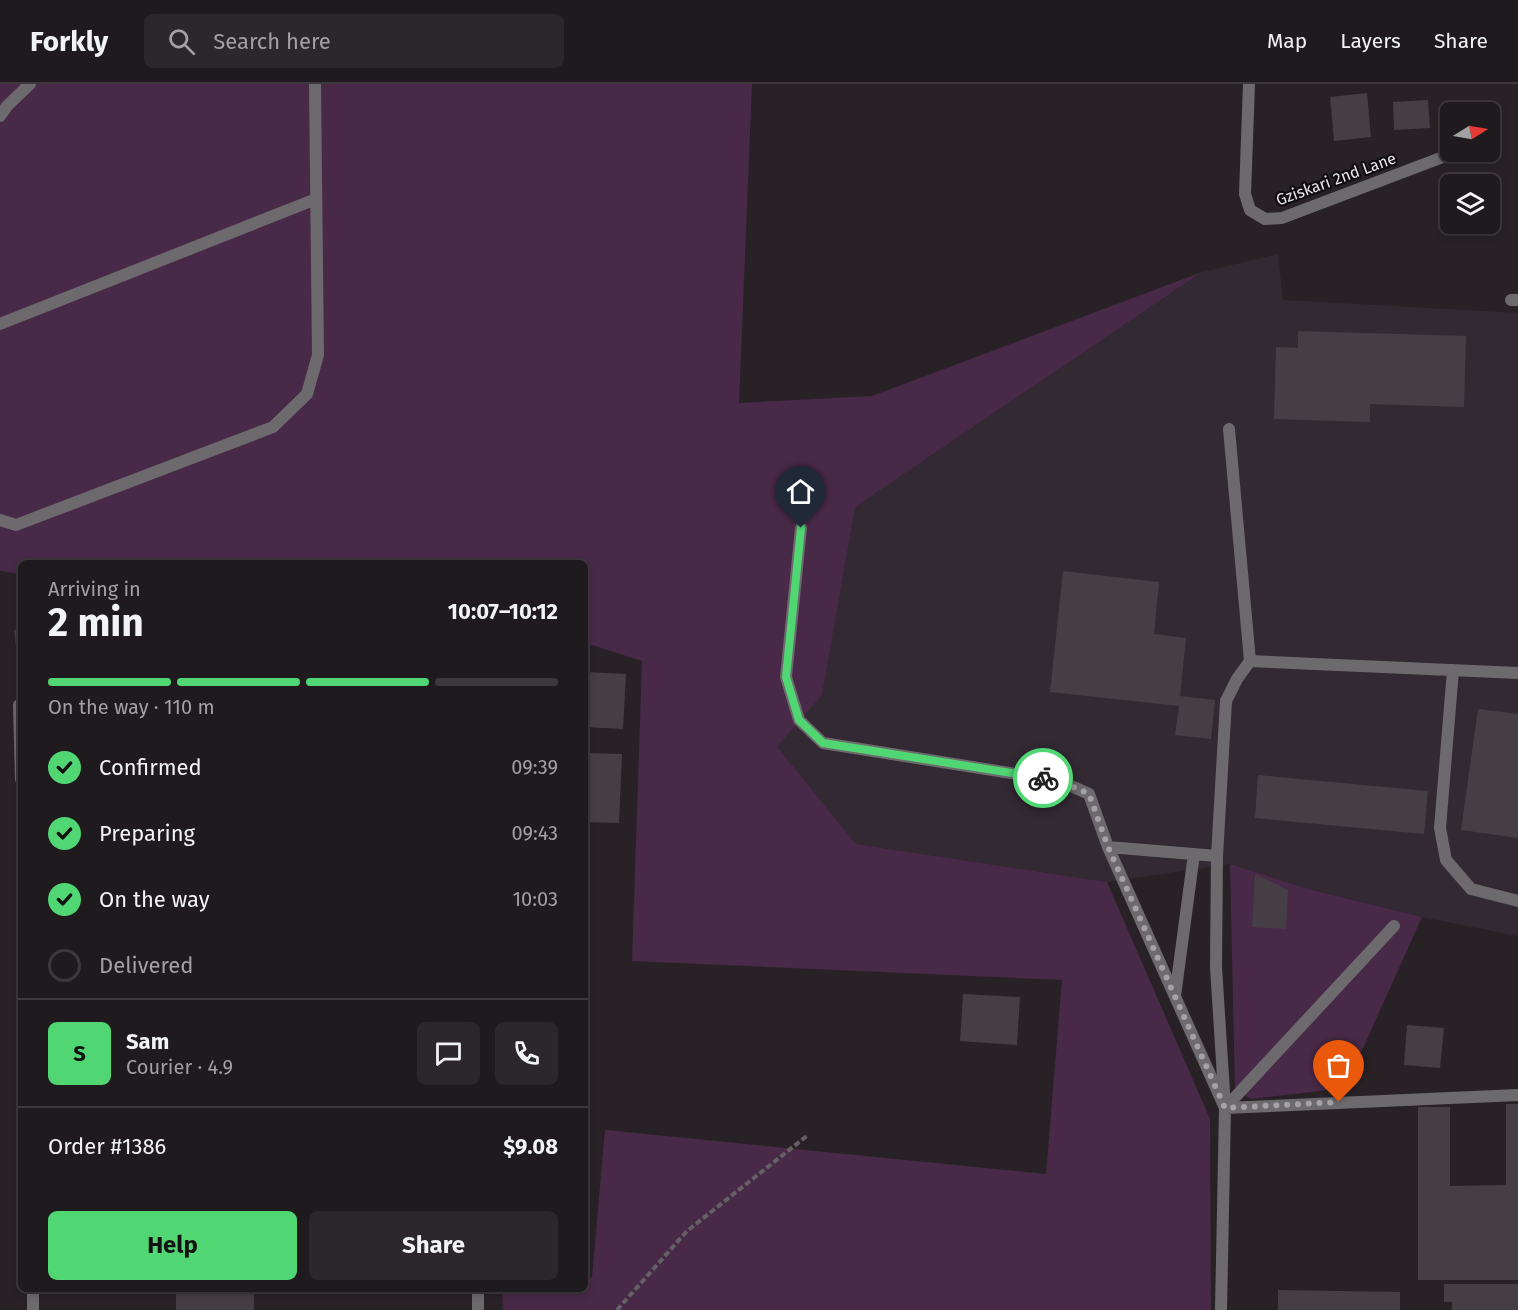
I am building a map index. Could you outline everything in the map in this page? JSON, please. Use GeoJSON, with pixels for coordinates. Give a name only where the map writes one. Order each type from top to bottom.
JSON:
{"type":"FeatureCollection","features":[{"type":"Feature","properties":{"kind":"street"},"geometry":{"type":"LineString","coordinates":[[0,116],[30,84]]}},
{"type":"Feature","properties":{"kind":"street"},"geometry":{"type":"LineString","coordinates":[[0,520],[15,525],[273,427],[307,394],[318,355],[315,84]]}},
{"type":"Feature","properties":{"kind":"street","name":"Gziskari 2nd Lane"},"geometry":{"type":"LineString","coordinates":[[1249,84],[1245,194],[1250,210],[1265,219],[1282,218],[1440,158]]}},
{"type":"Feature","properties":{"kind":"street"},"geometry":{"type":"LineString","coordinates":[[0,324],[316,199]]}},
{"type":"Feature","properties":{"kind":"street"},"geometry":{"type":"LineString","coordinates":[[1221,1310],[1225,1108],[1216,967],[1217,856],[1226,701],[1237,679],[1250,661],[1229,429]]}},
{"type":"Feature","properties":{"kind":"street"},"geometry":{"type":"LineString","coordinates":[[801,528],[786,677],[799,720],[823,743],[1060,781],[1089,794],[1108,847],[1225,1108]]}},
{"type":"Feature","properties":{"kind":"street"},"geometry":{"type":"LineString","coordinates":[[1250,661],[1518,673]]}},
{"type":"Feature","properties":{"kind":"street"},"geometry":{"type":"LineString","coordinates":[[1453,670],[1440,828],[1446,860],[1471,889],[1518,901]]}},
{"type":"Feature","properties":{"kind":"street"},"geometry":{"type":"LineString","coordinates":[[1108,847],[1217,856]]}},
{"type":"Feature","properties":{"kind":"street"},"geometry":{"type":"LineString","coordinates":[[1175,997],[1194,854]]}},
{"type":"Feature","properties":{"kind":"street"},"geometry":{"type":"LineString","coordinates":[[1225,1108],[1394,926]]}},
{"type":"Feature","properties":{"kind":"street"},"geometry":{"type":"LineString","coordinates":[[1225,1108],[1518,1095]]}},
{"type":"Feature","properties":{"kind":"street"},"geometry":{"type":"LineString","coordinates":[[33,1292],[33,1310]]}},
{"type":"Feature","properties":{"kind":"street"},"geometry":{"type":"LineString","coordinates":[[478,1292],[478,1310]]}},
{"type":"Feature","properties":{"kind":"path"},"geometry":{"type":"LineString","coordinates":[[616,1310],[687,1231],[808,1135]]}},
{"type":"Feature","properties":{"kind":"shaded area"},"geometry":{"type":"Polygon","coordinates":[[[0,84],[752,84],[739,403],[872,396],[1202,272],[855,507],[822,695],[777,747],[856,844],[1107,882],[1210,1119],[1211,1310],[503,1310],[502,1292],[588,1292],[588,1278],[592,1277],[605,1130],[1046,1174],[1062,980],[632,961],[642,661],[588,644],[588,560],[18,560],[18,574],[0,571],[0,84]]]}},
{"type":"Feature","properties":{"kind":"shaded area"},"geometry":{"type":"Polygon","coordinates":[[[1278,254],[1283,300],[1518,313],[1518,936],[1422,917],[1312,890],[1230,864],[1107,882],[856,844],[776,747],[822,694],[854,507],[1202,272],[1278,254]]]}},
{"type":"Feature","properties":{"kind":"shaded area"},"geometry":{"type":"Polygon","coordinates":[[[1230,864],[1312,890],[1422,917],[1345,1088],[1251,1099],[1235,1090],[1230,864]]]}},
{"type":"Feature","properties":{"kind":"building"},"geometry":{"type":"Polygon","coordinates":[[[1367,93],[1371,137],[1334,141],[1330,97],[1367,93]]]}},
{"type":"Feature","properties":{"kind":"building"},"geometry":{"type":"Polygon","coordinates":[[[1428,100],[1430,128],[1394,130],[1393,102],[1428,100]]]}},
{"type":"Feature","properties":{"kind":"building"},"geometry":{"type":"Polygon","coordinates":[[[1298,331],[1466,336],[1464,407],[1370,404],[1370,422],[1274,419],[1276,347],[1298,348],[1298,331]]]}},
{"type":"Feature","properties":{"kind":"building"},"geometry":{"type":"Polygon","coordinates":[[[1063,571],[1159,582],[1154,634],[1186,638],[1180,696],[1215,700],[1211,739],[1175,735],[1179,706],[1050,692],[1063,571]]]}},
{"type":"Feature","properties":{"kind":"building"},"geometry":{"type":"Polygon","coordinates":[[[18,629],[18,646],[16,646],[14,630],[18,629]]]}},
{"type":"Feature","properties":{"kind":"building"},"geometry":{"type":"Polygon","coordinates":[[[588,672],[626,674],[623,729],[588,727],[588,672]]]}},
{"type":"Feature","properties":{"kind":"building"},"geometry":{"type":"Polygon","coordinates":[[[1478,709],[1518,714],[1518,838],[1461,830],[1478,709]]]}},
{"type":"Feature","properties":{"kind":"building"},"geometry":{"type":"Polygon","coordinates":[[[588,753],[622,754],[619,823],[588,822],[588,753]]]}},
{"type":"Feature","properties":{"kind":"building"},"geometry":{"type":"Polygon","coordinates":[[[1258,775],[1428,791],[1424,834],[1255,818],[1258,775]]]}},
{"type":"Feature","properties":{"kind":"building"},"geometry":{"type":"Polygon","coordinates":[[[1255,874],[1288,890],[1286,929],[1252,927],[1255,874]]]}},
{"type":"Feature","properties":{"kind":"building"},"geometry":{"type":"Polygon","coordinates":[[[963,994],[1020,997],[1017,1045],[960,1041],[963,994]]]}},
{"type":"Feature","properties":{"kind":"building"},"geometry":{"type":"Polygon","coordinates":[[[1407,1025],[1444,1028],[1440,1068],[1404,1065],[1407,1025]]]}},
{"type":"Feature","properties":{"kind":"building"},"geometry":{"type":"Polygon","coordinates":[[[1506,1104],[1518,1104],[1518,1280],[1418,1280],[1418,1107],[1450,1107],[1450,1186],[1506,1185],[1506,1104]]]}},
{"type":"Feature","properties":{"kind":"building"},"geometry":{"type":"Polygon","coordinates":[[[1444,1284],[1518,1284],[1518,1310],[1452,1310],[1452,1302],[1444,1302],[1444,1284]]]}},
{"type":"Feature","properties":{"kind":"building"},"geometry":{"type":"Polygon","coordinates":[[[1278,1290],[1400,1292],[1400,1310],[1278,1310],[1278,1290]]]}},
{"type":"Feature","properties":{"kind":"building"},"geometry":{"type":"Polygon","coordinates":[[[176,1292],[254,1292],[254,1310],[176,1310],[176,1292]]]}},
{"type":"Feature","properties":{"kind":"way so far"},"geometry":{"type":"LineString","coordinates":[[1043,778],[1060,781],[1089,794],[1108,847],[1225,1108],[1339,1102]]}},
{"type":"Feature","properties":{"kind":"route"},"geometry":{"type":"LineString","coordinates":[[801,528],[786,677],[799,720],[823,743],[1043,778]]}}]}
